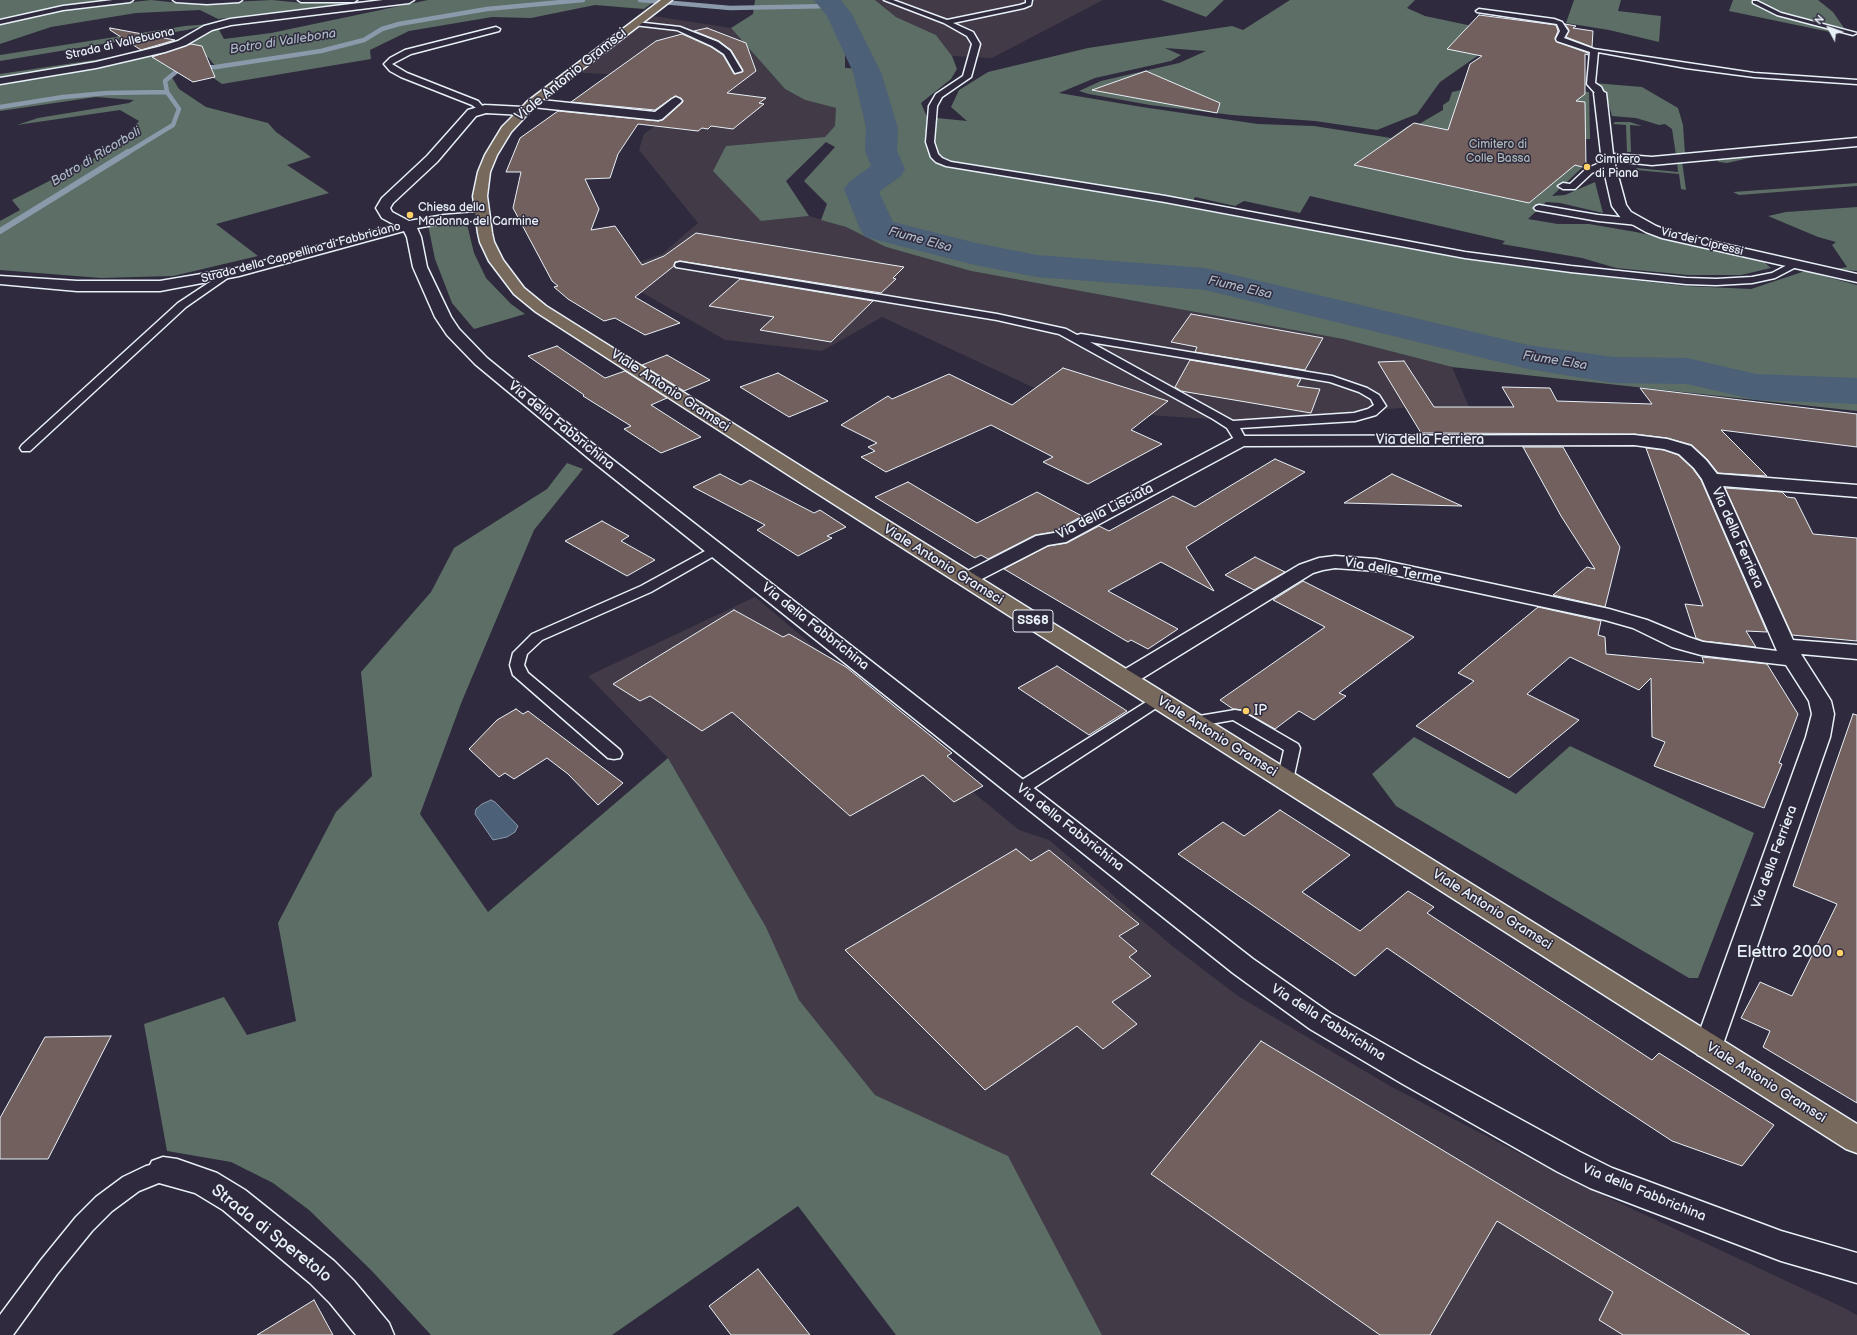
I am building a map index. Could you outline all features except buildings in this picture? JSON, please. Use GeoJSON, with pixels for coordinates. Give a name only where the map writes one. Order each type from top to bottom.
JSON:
{"type":"FeatureCollection","features":[{"type":"Feature","properties":{"kind":"main road","name":"Viale Antonio Gramsci"},"geometry":{"type":"LineString","coordinates":[[666,1],[528,107],[500,139],[488,160],[484,172],[480,204],[487,242],[496,261],[513,286],[536,305],[967,579],[1857,1140]]}},
{"type":"Feature","properties":{"kind":"street","name":"Strada di Vallebuona"},"geometry":{"type":"LineString","coordinates":[[0,81],[96,65],[161,50],[182,43],[208,28],[230,22],[260,17],[409,0]]}},
{"type":"Feature","properties":{"kind":"street","name":"Via dei Cipressi"},"geometry":{"type":"LineString","coordinates":[[1600,93],[1608,159],[1618,206],[1626,215],[1667,235],[1857,278]]}},
{"type":"Feature","properties":{"kind":"street"},"geometry":{"type":"LineString","coordinates":[[406,226],[385,214],[383,208],[385,204],[432,159],[471,114],[479,110],[528,107],[658,116],[676,101]]}},
{"type":"Feature","properties":{"kind":"street"},"geometry":{"type":"LineString","coordinates":[[1608,159],[1652,161],[1857,142]]}},
{"type":"Feature","properties":{"kind":"street","name":"Strada della Cappellina di Fabbriciano"},"geometry":{"type":"LineString","coordinates":[[0,280],[77,286],[160,286],[225,275],[406,226],[444,219],[482,216]]}},
{"type":"Feature","properties":{"kind":"street","name":"Via della Fabbrichina"},"geometry":{"type":"LineString","coordinates":[[406,226],[414,237],[420,267],[436,304],[453,332],[462,343],[490,369],[592,452],[1266,983],[1320,1021],[1366,1049],[1569,1162],[1619,1186],[1781,1246],[1857,1268]]}},
{"type":"Feature","properties":{"kind":"street","name":"Via della Lisciata"},"geometry":{"type":"LineString","coordinates":[[967,579],[1043,540],[1058,538],[1236,433]]}},
{"type":"Feature","properties":{"kind":"street","name":"Via della Ferriera"},"geometry":{"type":"LineString","coordinates":[[1236,433],[1644,441],[1668,444],[1685,450],[1700,464],[1711,479],[1789,653],[1820,701],[1823,714],[1822,722],[1708,1046]]}},
{"type":"Feature","properties":{"kind":"street"},"geometry":{"type":"LineString","coordinates":[[1711,479],[1857,491]]}},
{"type":"Feature","properties":{"kind":"street","name":"Via delle Terme"},"geometry":{"type":"LineString","coordinates":[[1125,679],[1306,569],[1319,564],[1335,562],[1376,565],[1602,614],[1640,624],[1680,642],[1701,648],[1789,653],[1857,652]]}},
{"type":"Feature","properties":{"kind":"street","name":"Strada di Speretolo"},"geometry":{"type":"LineString","coordinates":[[163,1171],[177,1173],[206,1183],[234,1200],[322,1272],[342,1292],[377,1335]]}},
{"type":"Feature","properties":{"kind":"lane"},"geometry":{"type":"LineString","coordinates":[[0,22],[63,8],[130,0]]}},
{"type":"Feature","properties":{"kind":"lane"},"geometry":{"type":"LineString","coordinates":[[176,0],[207,2],[239,0]]}},
{"type":"Feature","properties":{"kind":"lane"},"geometry":{"type":"LineString","coordinates":[[301,0],[354,0]]}},
{"type":"Feature","properties":{"kind":"lane"},"geometry":{"type":"LineString","coordinates":[[887,0],[946,22],[970,34],[976,44],[967,77],[939,96],[933,106],[930,142],[934,155],[939,160],[949,164],[1165,199],[1465,255],[1571,269],[1686,281],[1716,282],[1752,280],[1775,275],[1795,265]]}},
{"type":"Feature","properties":{"kind":"lane"},"geometry":{"type":"LineString","coordinates":[[946,22],[1022,7],[1029,4],[1029,0]]}},
{"type":"Feature","properties":{"kind":"lane"},"geometry":{"type":"LineString","coordinates":[[1755,2],[1779,14],[1853,33]]}},
{"type":"Feature","properties":{"kind":"lane"},"geometry":{"type":"LineString","coordinates":[[1479,11],[1560,23],[1564,31],[1560,39],[1594,51],[1601,50],[1686,66],[1754,75],[1857,82]]}},
{"type":"Feature","properties":{"kind":"lane"},"geometry":{"type":"LineString","coordinates":[[642,19],[678,28],[715,44],[727,53],[738,71]]}},
{"type":"Feature","properties":{"kind":"lane"},"geometry":{"type":"LineString","coordinates":[[479,110],[480,108],[475,103],[410,78],[393,69],[388,64],[408,52],[496,28]]}},
{"type":"Feature","properties":{"kind":"lane"},"geometry":{"type":"LineString","coordinates":[[1594,51],[1591,84],[1598,89],[1600,93]]}},
{"type":"Feature","properties":{"kind":"lane"},"geometry":{"type":"LineString","coordinates":[[1563,186],[1572,187],[1589,171],[1608,159]]}},
{"type":"Feature","properties":{"kind":"lane"},"geometry":{"type":"LineString","coordinates":[[1539,208],[1598,218],[1638,222]]}},
{"type":"Feature","properties":{"kind":"lane"},"geometry":{"type":"LineString","coordinates":[[680,265],[997,317],[1052,328],[1073,336],[1236,433],[1355,417],[1372,412],[1380,406],[1380,403],[1375,397],[1363,390],[1332,379],[1073,336]]}},
{"type":"Feature","properties":{"kind":"lane"},"geometry":{"type":"LineString","coordinates":[[26,448],[182,305],[210,284],[225,275]]}},
{"type":"Feature","properties":{"kind":"lane"},"geometry":{"type":"LineString","coordinates":[[614,754],[521,675],[517,665],[520,653],[537,637],[646,589],[716,549]]}},
{"type":"Feature","properties":{"kind":"lane"},"geometry":{"type":"LineString","coordinates":[[1020,789],[1159,700]]}},
{"type":"Feature","properties":{"kind":"lane"},"geometry":{"type":"LineString","coordinates":[[1193,722],[1235,715],[1292,748],[1285,780]]}},
{"type":"Feature","properties":{"kind":"lane","name":"Strada di Speretolo"},"geometry":{"type":"LineString","coordinates":[[0,1334],[49,1267],[84,1224],[104,1204],[127,1187],[154,1173],[163,1171]]}},
{"type":"Feature","properties":{"kind":"shaded area"},"geometry":{"type":"Polygon","coordinates":[[[875,0],[1103,0],[992,58],[952,56],[936,35],[896,17],[875,0]]]}},
{"type":"Feature","properties":{"kind":"shaded area"},"geometry":{"type":"Polygon","coordinates":[[[640,14],[731,28],[785,89],[805,100],[836,108],[836,126],[825,137],[726,146],[761,221],[809,216],[846,227],[886,247],[971,271],[1343,339],[1452,367],[1469,407],[1412,407],[1247,421],[1162,416],[1071,405],[882,317],[822,351],[725,340],[608,273],[662,254],[698,223],[639,150],[644,134],[691,100],[641,91],[647,76],[564,72],[640,14]]]}},
{"type":"Feature","properties":{"kind":"shaded area"},"geometry":{"type":"Polygon","coordinates":[[[755,597],[824,655],[843,664],[952,753],[947,756],[972,791],[980,798],[1019,830],[1049,840],[1171,945],[1238,996],[1390,1086],[1579,1184],[1857,1315],[1857,1335],[1102,1335],[1008,1157],[875,1095],[799,1000],[766,927],[668,758],[588,676],[755,597]]]}},
{"type":"Feature","properties":{"kind":"green space"},"geometry":{"type":"Polygon","coordinates":[[[0,0],[117,0],[46,9],[0,20],[0,0]]]}},
{"type":"Feature","properties":{"kind":"green space"},"geometry":{"type":"Polygon","coordinates":[[[151,0],[189,4],[272,0],[303,3],[394,0],[218,19],[200,10],[136,13],[51,27],[0,44],[0,24],[63,10],[151,0]]]}},
{"type":"Feature","properties":{"kind":"green space"},"geometry":{"type":"Polygon","coordinates":[[[428,0],[656,0],[644,9],[595,5],[531,18],[492,17],[409,31],[370,50],[371,59],[222,84],[209,75],[215,66],[208,57],[192,60],[170,74],[179,89],[206,107],[268,123],[276,132],[311,157],[287,165],[329,193],[216,224],[258,256],[173,276],[101,278],[0,270],[0,221],[20,210],[12,200],[118,146],[139,121],[120,110],[17,125],[38,118],[129,103],[134,100],[96,97],[0,111],[0,83],[171,49],[197,39],[218,28],[224,39],[271,33],[428,0]]]}},
{"type":"Feature","properties":{"kind":"green space","name":"Cimitero di Colle Bassa"},"geometry":{"type":"Polygon","coordinates":[[[755,0],[875,0],[896,17],[936,35],[952,56],[957,69],[951,79],[921,103],[927,117],[967,121],[951,107],[959,90],[988,72],[1088,48],[1232,26],[1243,30],[1290,0],[1415,0],[1407,8],[1425,16],[1477,27],[1486,50],[1440,82],[1417,114],[1377,130],[1315,121],[1232,115],[1150,105],[1079,91],[1101,81],[1179,63],[1206,51],[1165,48],[1181,55],[1171,61],[1095,78],[1059,93],[1258,124],[1314,126],[1391,138],[1408,126],[1414,123],[1419,124],[1443,110],[1443,105],[1449,101],[1452,92],[1461,90],[1464,83],[1499,83],[1589,92],[1590,139],[1585,139],[1572,159],[1588,162],[1552,196],[1565,195],[1595,182],[1603,213],[1560,203],[1546,202],[1528,219],[1558,224],[1589,224],[1636,232],[1764,262],[1771,268],[1741,275],[1688,275],[1616,268],[1582,258],[1502,244],[1505,241],[1310,196],[1300,213],[1244,201],[1235,206],[1195,197],[1190,208],[1465,259],[1555,271],[1685,286],[1751,289],[1805,271],[1857,285],[1857,411],[1452,367],[1343,339],[971,271],[886,247],[846,227],[821,220],[827,204],[804,181],[835,147],[826,142],[786,181],[809,216],[761,221],[713,171],[726,146],[825,137],[835,126],[836,108],[805,100],[785,89],[731,28],[753,14],[755,0]],[[845,32],[845,68],[869,69],[855,32],[845,32]]]}},
{"type":"Feature","properties":{"kind":"green space"},"geometry":{"type":"Polygon","coordinates":[[[1161,0],[1224,0],[1206,17],[1161,0]]]}},
{"type":"Feature","properties":{"kind":"green space"},"geometry":{"type":"Polygon","coordinates":[[[1574,0],[1621,0],[1618,11],[1661,16],[1659,42],[1609,30],[1566,23],[1574,0]]]}},
{"type":"Feature","properties":{"kind":"green space"},"geometry":{"type":"Polygon","coordinates":[[[1733,0],[1818,0],[1833,12],[1844,28],[1837,33],[1830,32],[1729,11],[1733,0]]]}},
{"type":"Feature","properties":{"kind":"green space"},"geometry":{"type":"Polygon","coordinates":[[[210,24],[187,30],[0,61],[0,55],[185,26],[210,24]]]}},
{"type":"Feature","properties":{"kind":"green space"},"geometry":{"type":"Polygon","coordinates":[[[107,58],[104,60],[0,79],[0,74],[107,58]]]}},
{"type":"Feature","properties":{"kind":"green space"},"geometry":{"type":"Polygon","coordinates":[[[1594,83],[1642,87],[1678,108],[1683,125],[1685,154],[1676,155],[1672,129],[1665,124],[1659,125],[1636,118],[1612,116],[1605,91],[1594,83]]]}},
{"type":"Feature","properties":{"kind":"green space"},"geometry":{"type":"Polygon","coordinates":[[[1615,122],[1630,122],[1642,126],[1630,125],[1631,152],[1627,152],[1626,125],[1613,124],[1615,122]]]}},
{"type":"Feature","properties":{"kind":"green space"},"geometry":{"type":"Polygon","coordinates":[[[1857,143],[1857,147],[1767,154],[1727,163],[1719,162],[1714,157],[1857,143]]]}},
{"type":"Feature","properties":{"kind":"green space"},"geometry":{"type":"Polygon","coordinates":[[[1677,161],[1682,161],[1686,190],[1681,189],[1679,174],[1636,170],[1636,168],[1678,172],[1677,161]]]}},
{"type":"Feature","properties":{"kind":"green space"},"geometry":{"type":"Polygon","coordinates":[[[1857,183],[1857,186],[1739,195],[1733,192],[1857,183]]]}},
{"type":"Feature","properties":{"kind":"green space"},"geometry":{"type":"Polygon","coordinates":[[[1857,207],[1857,271],[1836,269],[1847,267],[1832,245],[1836,242],[1818,237],[1768,216],[1786,212],[1857,207]]]}},
{"type":"Feature","properties":{"kind":"green space"},"geometry":{"type":"Polygon","coordinates":[[[466,220],[474,253],[486,278],[511,304],[525,314],[474,329],[452,303],[435,259],[428,225],[466,220]]]}},
{"type":"Feature","properties":{"kind":"green space"},"geometry":{"type":"Polygon","coordinates":[[[567,463],[583,469],[534,530],[462,701],[420,814],[488,912],[668,758],[766,927],[799,1000],[875,1095],[1008,1156],[1102,1335],[896,1335],[798,1206],[612,1335],[431,1335],[371,1270],[309,1210],[273,1183],[231,1162],[167,1151],[144,1024],[224,997],[247,1035],[296,1021],[278,923],[336,812],[372,776],[361,672],[431,592],[454,548],[547,489],[567,463]]]}},
{"type":"Feature","properties":{"kind":"green space"},"geometry":{"type":"Polygon","coordinates":[[[1414,737],[1516,794],[1570,746],[1754,833],[1698,978],[1689,978],[1396,806],[1372,774],[1414,737]]]}},
{"type":"Feature","properties":{"kind":"water"},"geometry":{"type":"Polygon","coordinates":[[[491,800],[495,802],[518,826],[515,832],[507,837],[493,840],[475,814],[476,809],[482,804],[491,800]]]}},
{"type":"Feature","properties":{"kind":"waterway","name":"Botro di Vallebona"},"geometry":{"type":"LineString","coordinates":[[167,92],[165,81],[177,71],[192,68],[216,67],[321,51],[364,40],[382,29],[399,24],[487,9],[583,0]]}},
{"type":"Feature","properties":{"kind":"waterway","name":"Botro di Vallebona"},"geometry":{"type":"LineString","coordinates":[[640,0],[730,8],[832,6]]}},
{"type":"Feature","properties":{"kind":"waterway","name":"Fiume Elsa"},"geometry":{"type":"LineString","coordinates":[[827,0],[839,14],[867,72],[882,128],[881,151],[889,169],[861,189],[878,229],[975,254],[1037,266],[1205,279],[1528,357],[1613,370],[1687,371],[1756,387],[1857,391]]}},
{"type":"Feature","properties":{"kind":"waterway","name":"Botro di Vallebona"},"geometry":{"type":"LineString","coordinates":[[0,107],[63,97],[107,93],[167,92]]}},
{"type":"Feature","properties":{"kind":"waterway","name":"Botro di Ricorboli"},"geometry":{"type":"LineString","coordinates":[[127,153],[173,125],[179,109],[167,92]]}},
{"type":"Feature","properties":{"kind":"waterway","name":"Botro di Ricorboli"},"geometry":{"type":"LineString","coordinates":[[0,231],[128,152]]}},
{"type":"Feature","properties":{"kind":"place","name":"Cimitero di Piana"},"geometry":{"type":"Point","coordinates":[1587,167]}},
{"type":"Feature","properties":{"kind":"place","name":"Chiesa della Madonna del Carmine"},"geometry":{"type":"Point","coordinates":[410,215]}},
{"type":"Feature","properties":{"kind":"place","name":"IP"},"geometry":{"type":"Point","coordinates":[1246,711]}},
{"type":"Feature","properties":{"kind":"place","name":"Elettro 2000"},"geometry":{"type":"Point","coordinates":[1840,953]}}]}
